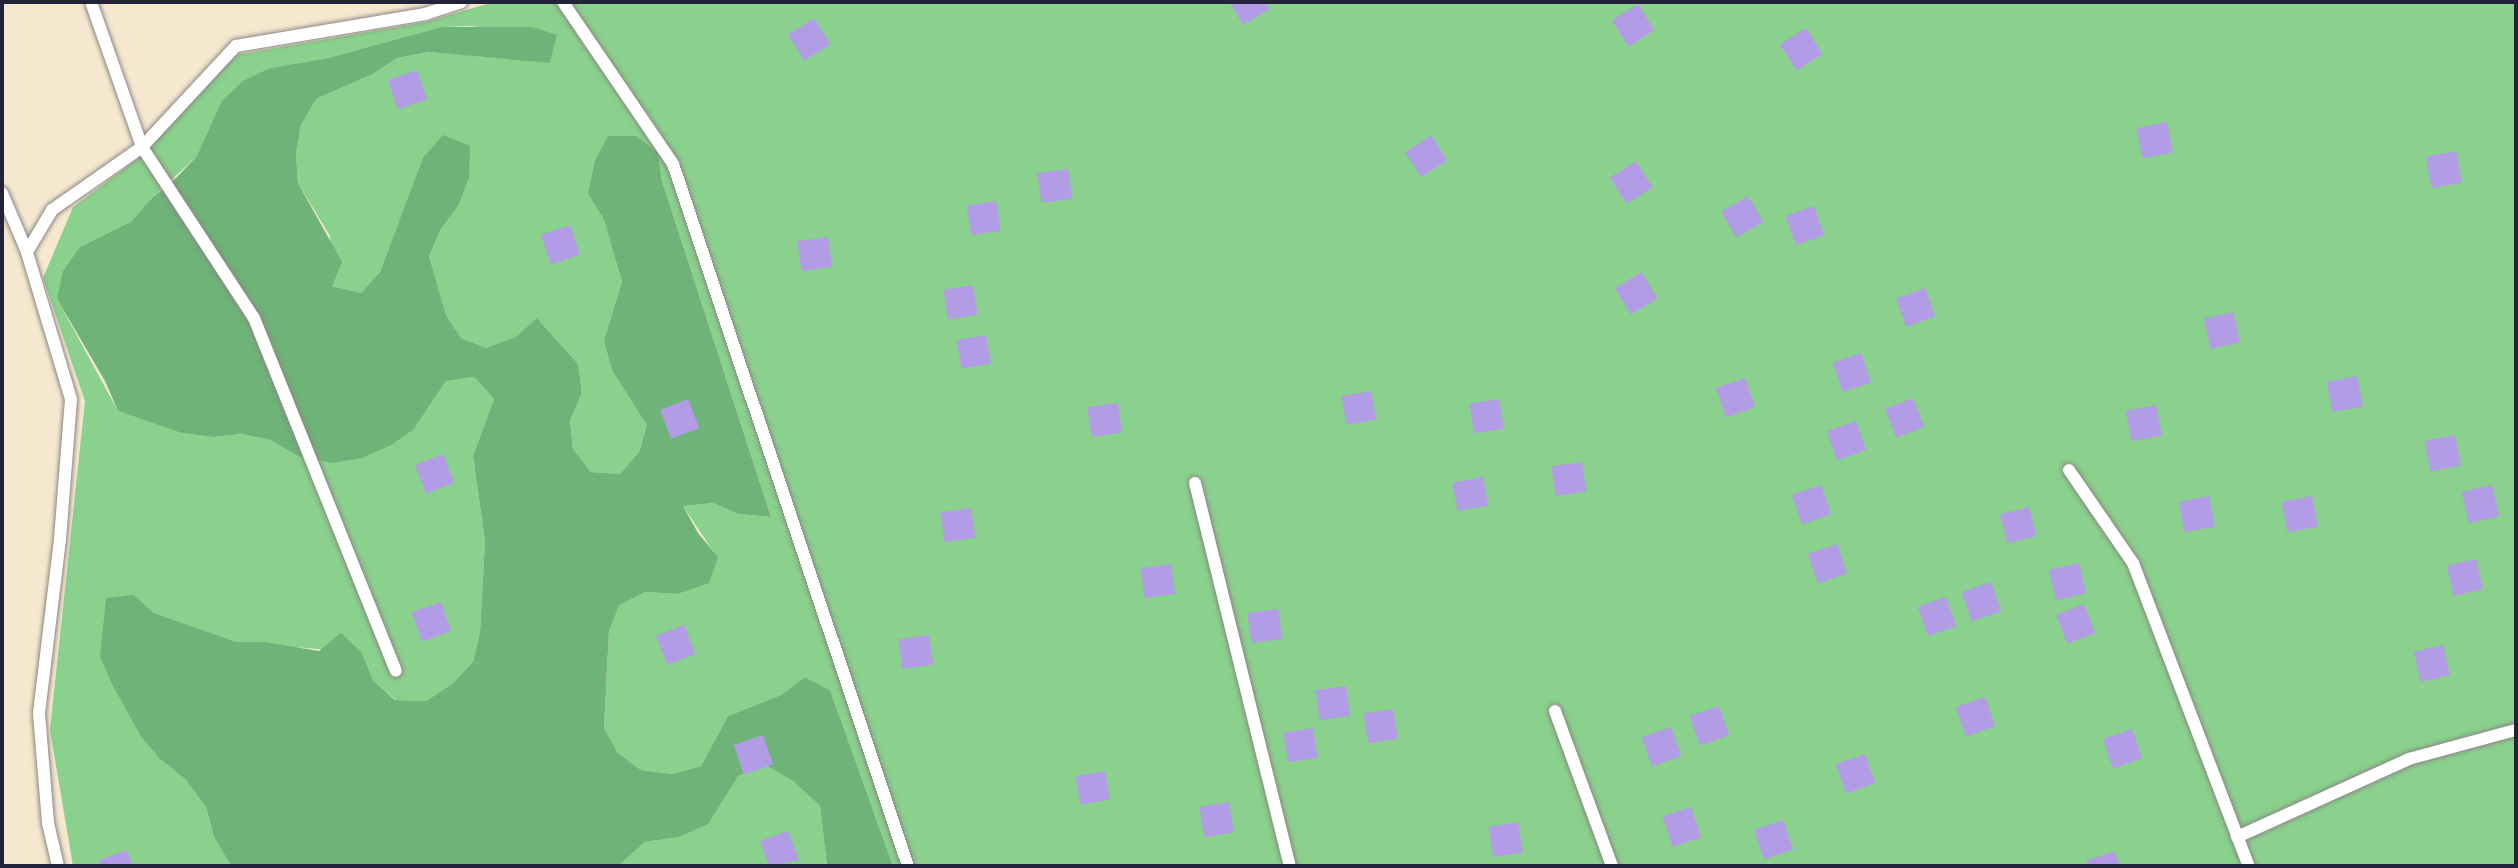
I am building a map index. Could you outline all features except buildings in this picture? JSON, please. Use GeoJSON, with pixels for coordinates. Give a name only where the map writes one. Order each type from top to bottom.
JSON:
{"type":"FeatureCollection","features":[{"type":"Feature","properties":{"kind":"lane"},"geometry":{"type":"LineString","coordinates":[[91,2],[142,147],[254,318],[396,671]]}},
{"type":"Feature","properties":{"kind":"lane"},"geometry":{"type":"LineString","coordinates":[[27,252],[52,210],[142,147],[236,46],[425,14],[461,2]]}},
{"type":"Feature","properties":{"kind":"lane"},"geometry":{"type":"LineString","coordinates":[[563,2],[673,164],[908,866]]}},
{"type":"Feature","properties":{"kind":"lane"},"geometry":{"type":"LineString","coordinates":[[2,193],[27,252],[71,399],[60,539],[39,713],[48,823],[58,866]]}},
{"type":"Feature","properties":{"kind":"lane"},"geometry":{"type":"LineString","coordinates":[[2069,470],[2133,563],[2248,864],[2232,866]]}},
{"type":"Feature","properties":{"kind":"lane"},"geometry":{"type":"LineString","coordinates":[[1195,483],[1290,866]]}},
{"type":"Feature","properties":{"kind":"lane"},"geometry":{"type":"LineString","coordinates":[[1555,711],[1612,866]]}},
{"type":"Feature","properties":{"kind":"lane"},"geometry":{"type":"LineString","coordinates":[[2237,837],[2409,759],[2516,730]]}},
{"type":"Feature","properties":{"kind":"green space"},"geometry":{"type":"Polygon","coordinates":[[[493,2],[2516,2],[2516,866],[893,866],[830,690],[805,677],[781,695],[728,716],[701,766],[672,774],[641,770],[618,753],[604,728],[609,631],[619,604],[645,592],[677,594],[717,557],[683,506],[713,503],[738,514],[771,517],[662,181],[658,153],[588,194],[604,220],[622,282],[604,340],[647,425],[639,452],[620,474],[589,472],[573,449],[570,420],[582,393],[578,364],[538,319],[516,338],[486,348],[461,338],[446,315],[429,256],[441,229],[458,206],[424,158],[380,272],[361,293],[332,286],[330,236],[298,183],[296,154],[301,125],[316,99],[373,74],[397,58],[430,52],[550,62],[557,35],[470,26],[441,27],[328,58],[270,68],[211,130],[197,156],[152,198],[132,222],[80,247],[57,299],[118,411],[181,433],[213,437],[242,434],[272,440],[299,456],[414,429],[446,381],[474,377],[494,399],[473,456],[485,541],[480,632],[473,662],[452,684],[426,701],[396,700],[373,680],[362,653],[237,642],[154,613],[134,595],[127,711],[141,737],[160,759],[185,779],[206,807],[214,837],[231,866],[73,866],[50,730],[85,401],[43,278],[73,207],[136,160],[236,55],[426,22],[493,2]]]}},
{"type":"Feature","properties":{"kind":"green space"},"geometry":{"type":"Polygon","coordinates":[[[441,27],[532,27],[557,35],[550,63],[429,52],[397,58],[373,74],[316,99],[301,125],[296,154],[298,183],[342,262],[332,286],[361,293],[380,272],[423,158],[443,135],[470,146],[469,177],[458,206],[441,229],[429,256],[446,315],[461,338],[486,348],[516,337],[537,318],[578,364],[582,393],[570,420],[573,449],[590,472],[620,474],[639,452],[647,425],[612,370],[604,340],[622,282],[604,220],[588,194],[595,161],[608,136],[636,136],[658,153],[662,181],[771,517],[738,514],[713,503],[683,506],[698,533],[718,557],[709,583],[677,594],[645,592],[619,605],[609,631],[604,728],[618,753],[641,770],[672,774],[701,766],[728,716],[781,695],[805,677],[830,690],[893,866],[827,866],[820,806],[793,781],[767,766],[738,776],[708,824],[679,837],[645,842],[618,866],[231,866],[214,837],[206,807],[185,779],[160,759],[141,737],[112,684],[100,657],[106,598],[134,595],[154,613],[237,642],[265,642],[319,651],[341,633],[362,653],[373,680],[395,700],[426,701],[452,684],[473,662],[480,632],[485,541],[473,456],[494,399],[474,377],[446,381],[414,429],[391,445],[362,458],[332,463],[298,456],[271,440],[242,434],[213,437],[181,433],[118,411],[105,381],[57,299],[63,271],[80,247],[131,222],[152,198],[177,177],[197,156],[222,101],[243,81],[270,68],[328,58],[441,27]]]}},
{"type":"Feature","properties":{"kind":"green space"},"geometry":{"type":"Polygon","coordinates":[[[767,766],[793,781],[820,806],[827,866],[618,866],[645,842],[679,837],[738,776],[767,766]]]}}]}
